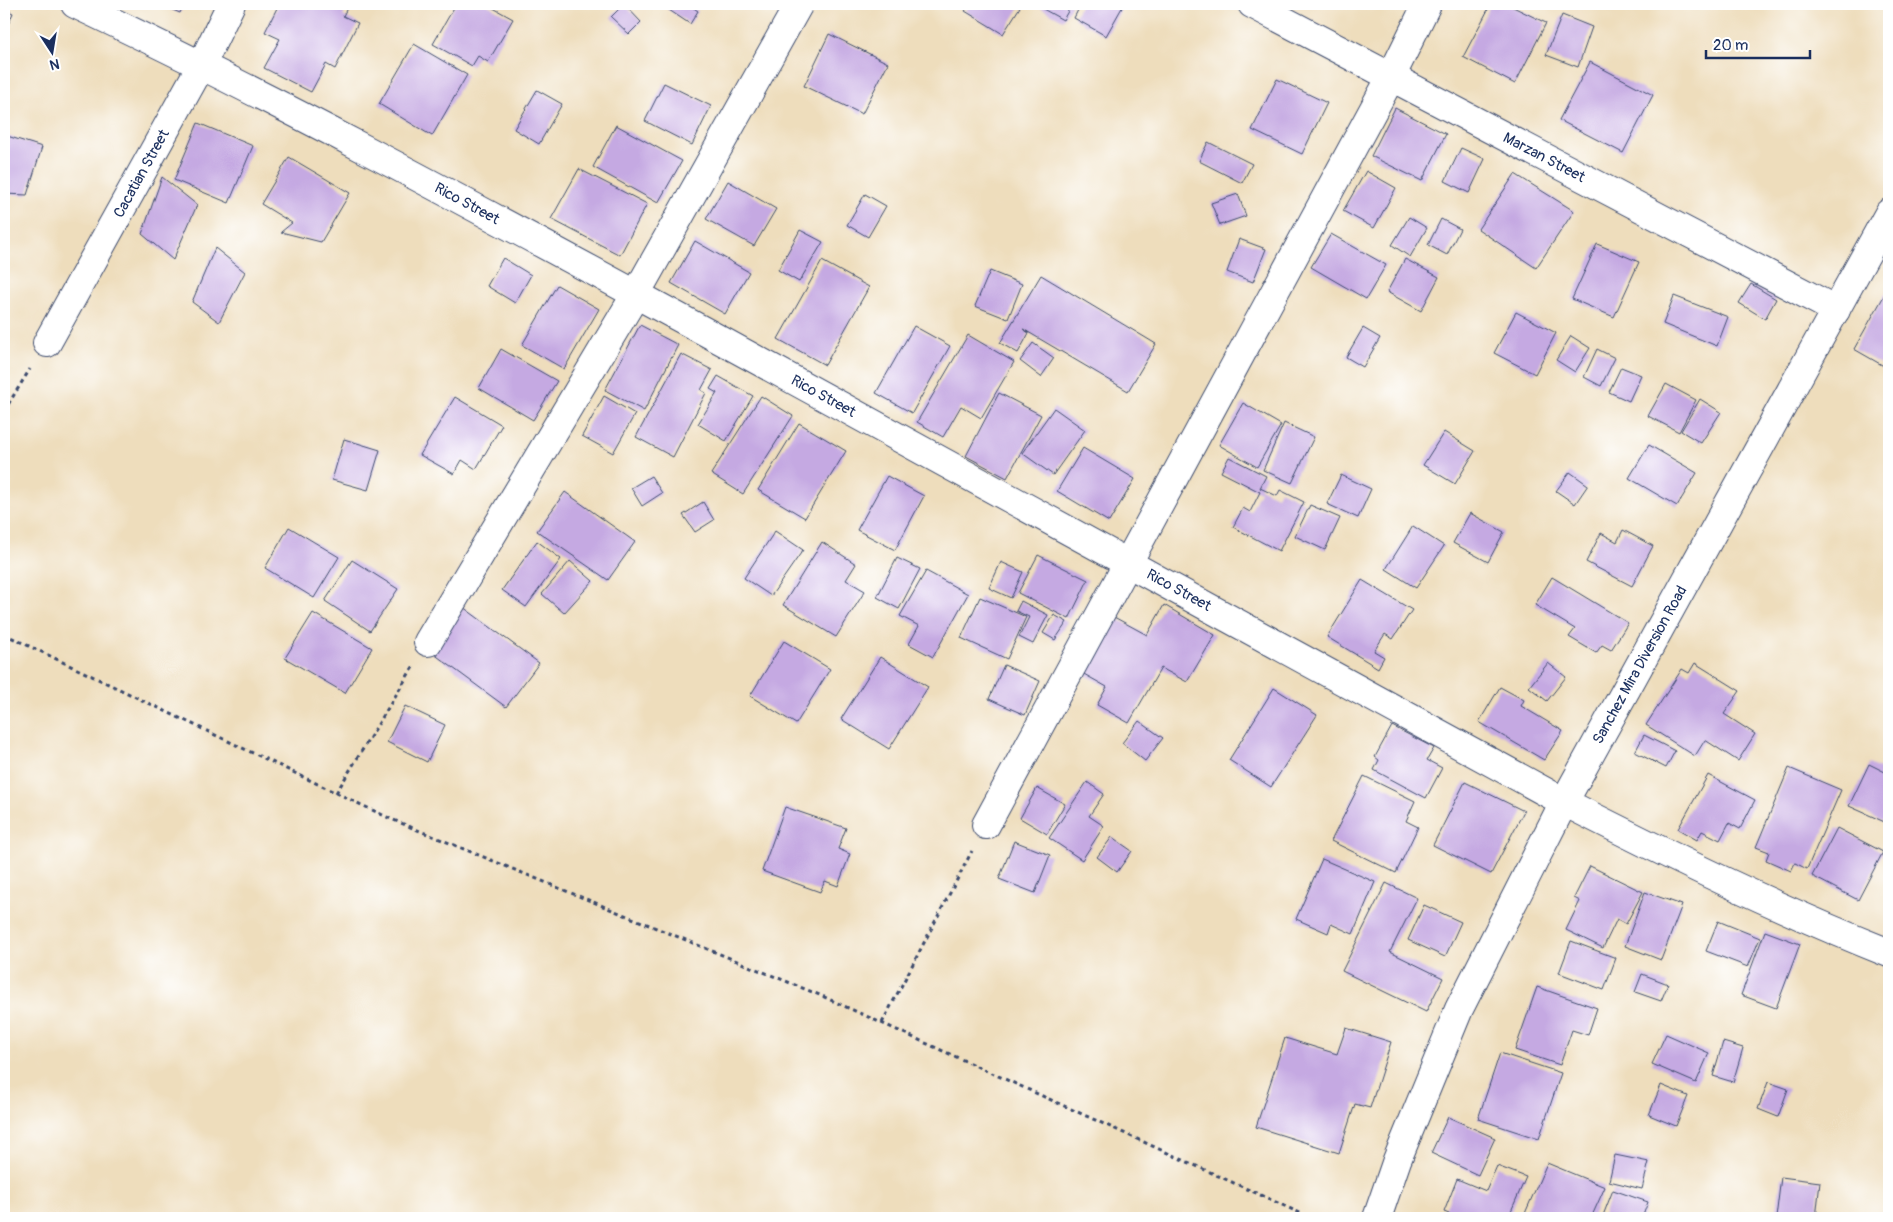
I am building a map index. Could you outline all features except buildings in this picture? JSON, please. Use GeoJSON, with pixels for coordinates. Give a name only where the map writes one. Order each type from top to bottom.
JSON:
{"type":"FeatureCollection","features":[{"type":"Feature","properties":{"kind":"street","name":"Rico Street"},"geometry":{"type":"LineString","coordinates":[[75,4],[202,64],[636,294],[1130,562],[1564,802]]}},
{"type":"Feature","properties":{"kind":"street","name":"Cacatian Street"},"geometry":{"type":"LineString","coordinates":[[47,342],[202,64],[232,4]]}},
{"type":"Feature","properties":{"kind":"street"},"geometry":{"type":"LineString","coordinates":[[428,642],[636,294],[799,4]]}},
{"type":"Feature","properties":{"kind":"street","name":"Marzan Street"},"geometry":{"type":"LineString","coordinates":[[1252,4],[1836,310]]}},
{"type":"Feature","properties":{"kind":"street"},"geometry":{"type":"LineString","coordinates":[[986,825],[1130,562],[1391,77],[1428,4]]}},
{"type":"Feature","properties":{"kind":"street","name":"Sanchez Mira Diversion Road"},"geometry":{"type":"LineString","coordinates":[[1377,1218],[1397,1160],[1459,1009],[1564,802],[1889,213]]}},
{"type":"Feature","properties":{"kind":"street"},"geometry":{"type":"LineString","coordinates":[[1564,802],[1673,858],[1841,934],[1889,953]]}},
{"type":"Feature","properties":{"kind":"path"},"geometry":{"type":"LineString","coordinates":[[4,411],[47,342]]}},
{"type":"Feature","properties":{"kind":"path"},"geometry":{"type":"LineString","coordinates":[[4,634],[391,819],[822,996],[1311,1218]]}},
{"type":"Feature","properties":{"kind":"path"},"geometry":{"type":"LineString","coordinates":[[336,793],[428,642]]}},
{"type":"Feature","properties":{"kind":"path"},"geometry":{"type":"LineString","coordinates":[[882,1023],[986,825]]}}]}
